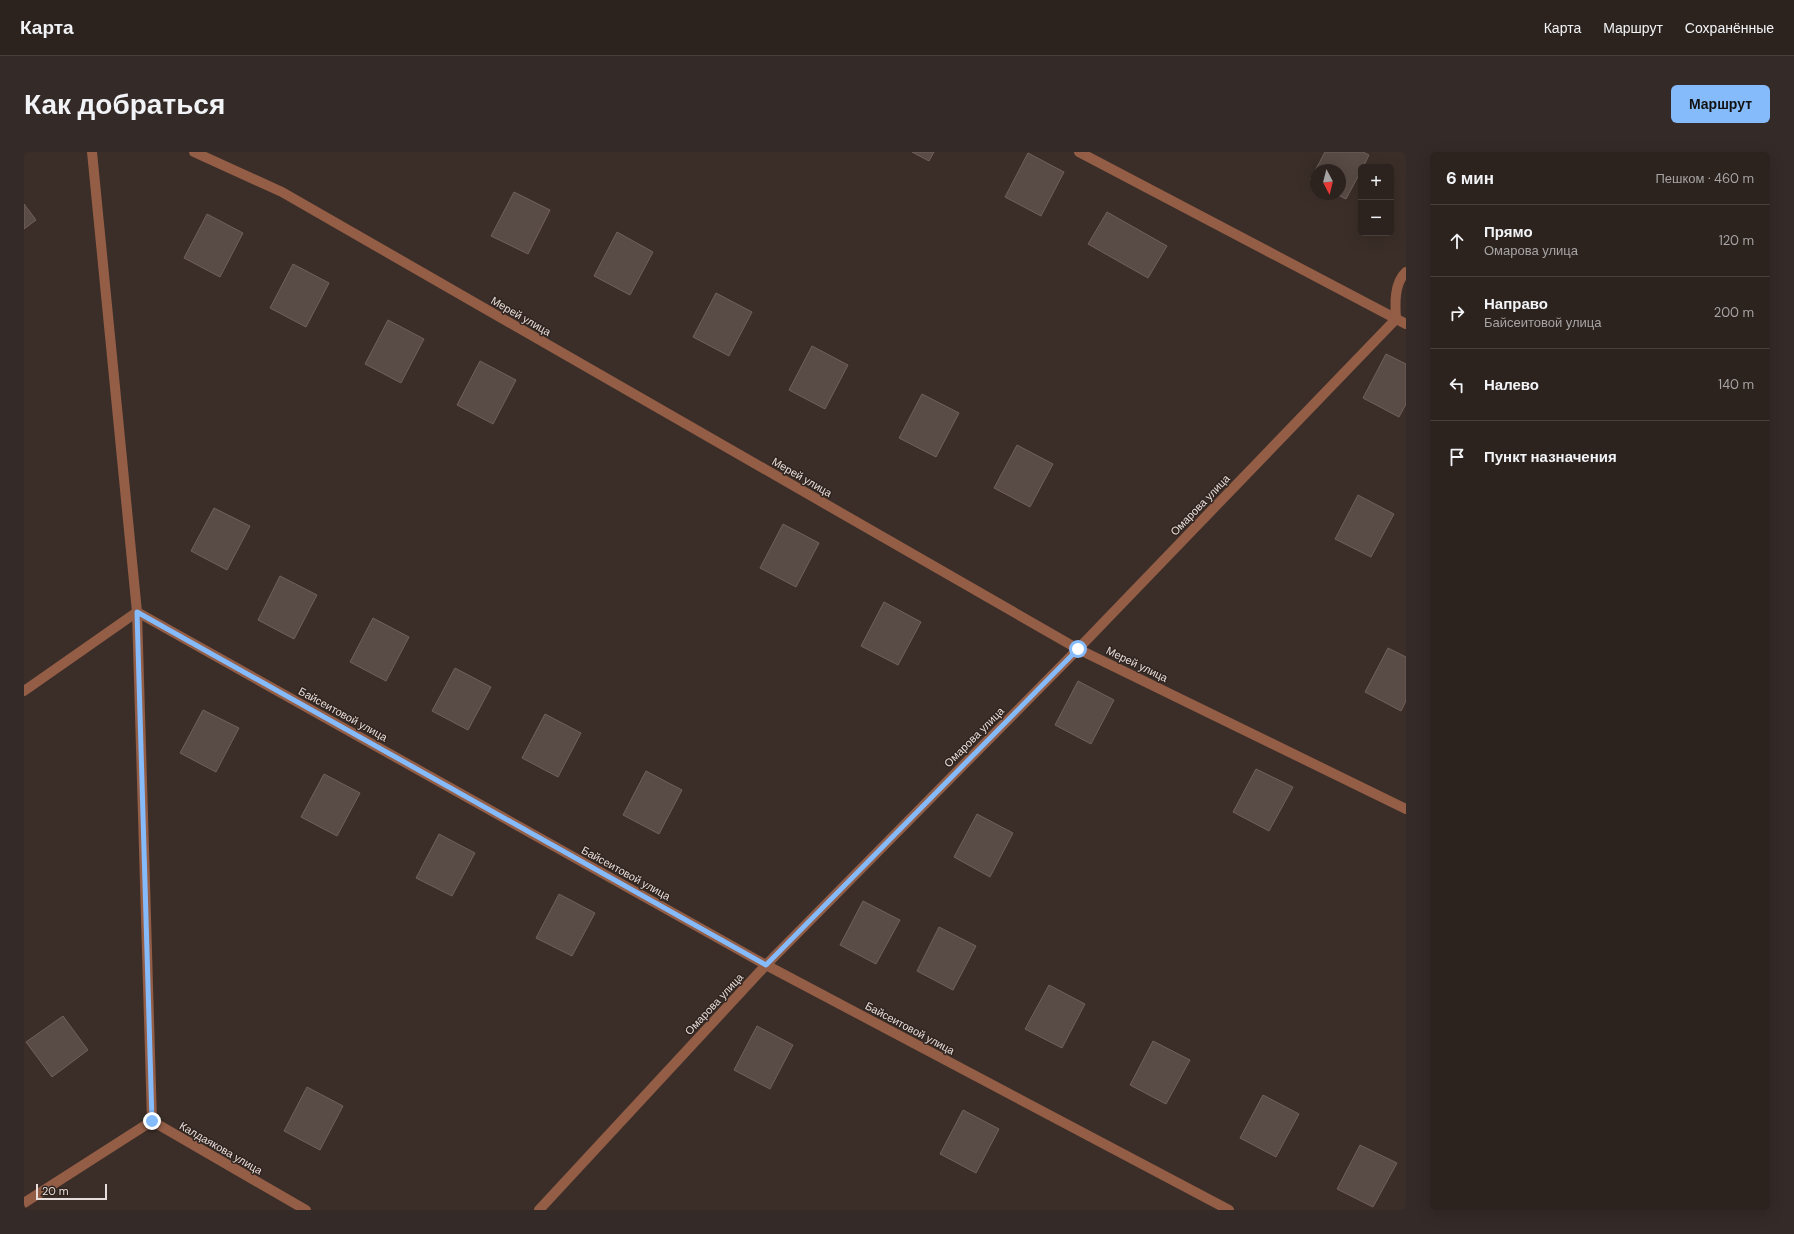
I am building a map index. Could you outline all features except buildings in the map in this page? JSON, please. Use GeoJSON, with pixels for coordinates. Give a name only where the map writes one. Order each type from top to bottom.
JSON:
{"type":"FeatureCollection","features":[{"type":"Feature","properties":{"kind":"street"},"geometry":{"type":"LineString","coordinates":[[24,1203],[152,1121],[137,612],[92,152]]}},
{"type":"Feature","properties":{"kind":"street","name":"Мерей улица"},"geometry":{"type":"LineString","coordinates":[[194,152],[282,192],[1078,649],[1406,809]]}},
{"type":"Feature","properties":{"kind":"street"},"geometry":{"type":"LineString","coordinates":[[1079,152],[1406,324]]}},
{"type":"Feature","properties":{"kind":"street"},"geometry":{"type":"LineString","coordinates":[[1396,319],[1395,300],[1402,276],[1406,272]]}},
{"type":"Feature","properties":{"kind":"street","name":"Омарова улица"},"geometry":{"type":"LineString","coordinates":[[539,1210],[766,965],[1078,649],[1396,319]]}},
{"type":"Feature","properties":{"kind":"street"},"geometry":{"type":"LineString","coordinates":[[24,691],[137,612]]}},
{"type":"Feature","properties":{"kind":"street","name":"Байсеитовой улица"},"geometry":{"type":"LineString","coordinates":[[137,612],[766,965],[1229,1210]]}},
{"type":"Feature","properties":{"kind":"street","name":"Калдаякова улица"},"geometry":{"type":"LineString","coordinates":[[152,1121],[306,1210]]}},
{"type":"Feature","properties":{"kind":"route"},"geometry":{"type":"LineString","coordinates":[[152,1121],[137,612],[766,965],[1078,649]]}}]}
